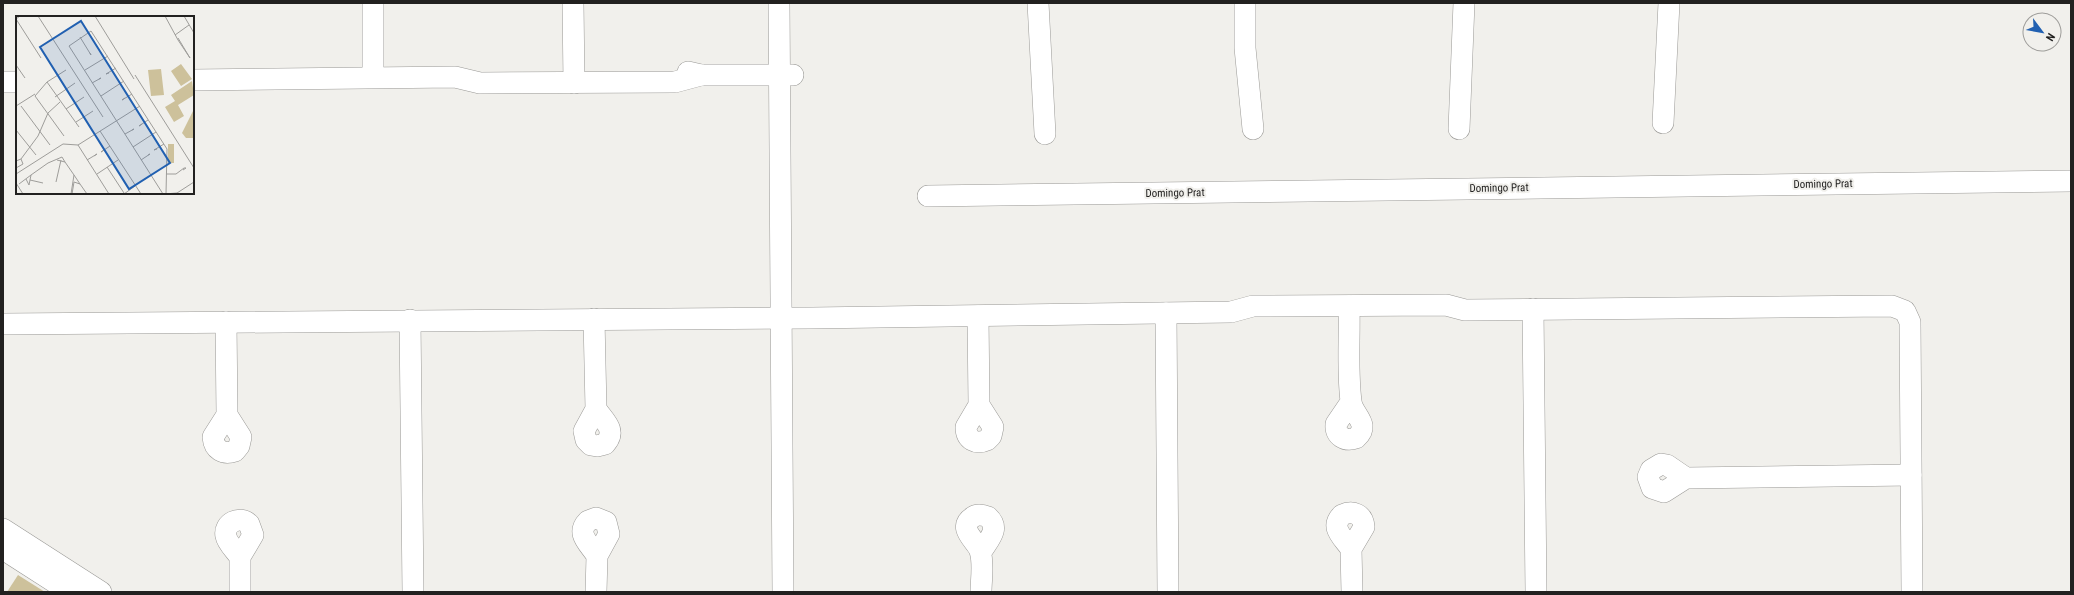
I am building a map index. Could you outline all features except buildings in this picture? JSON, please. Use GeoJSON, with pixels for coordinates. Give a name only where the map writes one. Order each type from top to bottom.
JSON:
{"type":"FeatureCollection","features":[{"type":"Feature","properties":{"kind":"street"},"geometry":{"type":"LineString","coordinates":[[372,3],[373,78]]}},
{"type":"Feature","properties":{"kind":"street"},"geometry":{"type":"LineString","coordinates":[[573,3],[574,76]]}},
{"type":"Feature","properties":{"kind":"street"},"geometry":{"type":"LineString","coordinates":[[779,3],[786,75],[787,318],[783,592]]}},
{"type":"Feature","properties":{"kind":"street"},"geometry":{"type":"LineString","coordinates":[[786,75],[793,3]]}},
{"type":"Feature","properties":{"kind":"street"},"geometry":{"type":"LineString","coordinates":[[1038,3],[1045,134]]}},
{"type":"Feature","properties":{"kind":"street"},"geometry":{"type":"LineString","coordinates":[[1245,3],[1245,48],[1253,129]]}},
{"type":"Feature","properties":{"kind":"street"},"geometry":{"type":"LineString","coordinates":[[1459,128],[1464,3]]}},
{"type":"Feature","properties":{"kind":"street"},"geometry":{"type":"LineString","coordinates":[[1663,123],[1669,3]]}},
{"type":"Feature","properties":{"kind":"street"},"geometry":{"type":"LineString","coordinates":[[194,80],[455,77],[480,83],[574,76],[675,82],[701,75],[786,75]]}},
{"type":"Feature","properties":{"kind":"street"},"geometry":{"type":"LineString","coordinates":[[3,82],[16,82]]}},
{"type":"Feature","properties":{"kind":"street","name":"Domingo Prat"},"geometry":{"type":"LineString","coordinates":[[928,196],[2071,181]]}},
{"type":"Feature","properties":{"kind":"street"},"geometry":{"type":"LineString","coordinates":[[3,324],[787,318],[1231,312],[1252,318],[1349,311],[1445,316],[1465,310],[1892,306],[1905,311],[1910,322],[1912,592]]}},
{"type":"Feature","properties":{"kind":"street"},"geometry":{"type":"LineString","coordinates":[[1533,309],[1536,592]]}},
{"type":"Feature","properties":{"kind":"street"},"geometry":{"type":"LineString","coordinates":[[1349,311],[1351,402]]}},
{"type":"Feature","properties":{"kind":"street"},"geometry":{"type":"LineString","coordinates":[[1166,313],[1168,592]]}},
{"type":"Feature","properties":{"kind":"street"},"geometry":{"type":"LineString","coordinates":[[978,316],[979,405]]}},
{"type":"Feature","properties":{"kind":"street"},"geometry":{"type":"LineString","coordinates":[[787,318],[795,592]]}},
{"type":"Feature","properties":{"kind":"street"},"geometry":{"type":"LineString","coordinates":[[594,319],[596,409]]}},
{"type":"Feature","properties":{"kind":"street"},"geometry":{"type":"LineString","coordinates":[[410,320],[413,592]]}},
{"type":"Feature","properties":{"kind":"street"},"geometry":{"type":"LineString","coordinates":[[226,322],[227,415]]}},
{"type":"Feature","properties":{"kind":"street"},"geometry":{"type":"LineString","coordinates":[[1686,478],[1911,475]]}},
{"type":"Feature","properties":{"kind":"street"},"geometry":{"type":"LineString","coordinates":[[3,530],[101,592]]}},
{"type":"Feature","properties":{"kind":"street"},"geometry":{"type":"LineString","coordinates":[[3,549],[70,592]]}},
{"type":"Feature","properties":{"kind":"street"},"geometry":{"type":"LineString","coordinates":[[1352,549],[1352,592]]}},
{"type":"Feature","properties":{"kind":"street"},"geometry":{"type":"LineString","coordinates":[[981,552],[981,592]]}},
{"type":"Feature","properties":{"kind":"street"},"geometry":{"type":"LineString","coordinates":[[596,556],[596,592]]}},
{"type":"Feature","properties":{"kind":"street"},"geometry":{"type":"LineString","coordinates":[[240,557],[240,592]]}},
{"type":"Feature","properties":{"kind":"shaded area"},"geometry":{"type":"Polygon","coordinates":[[[18,575],[45,592],[7,592],[18,575]]]}}]}
